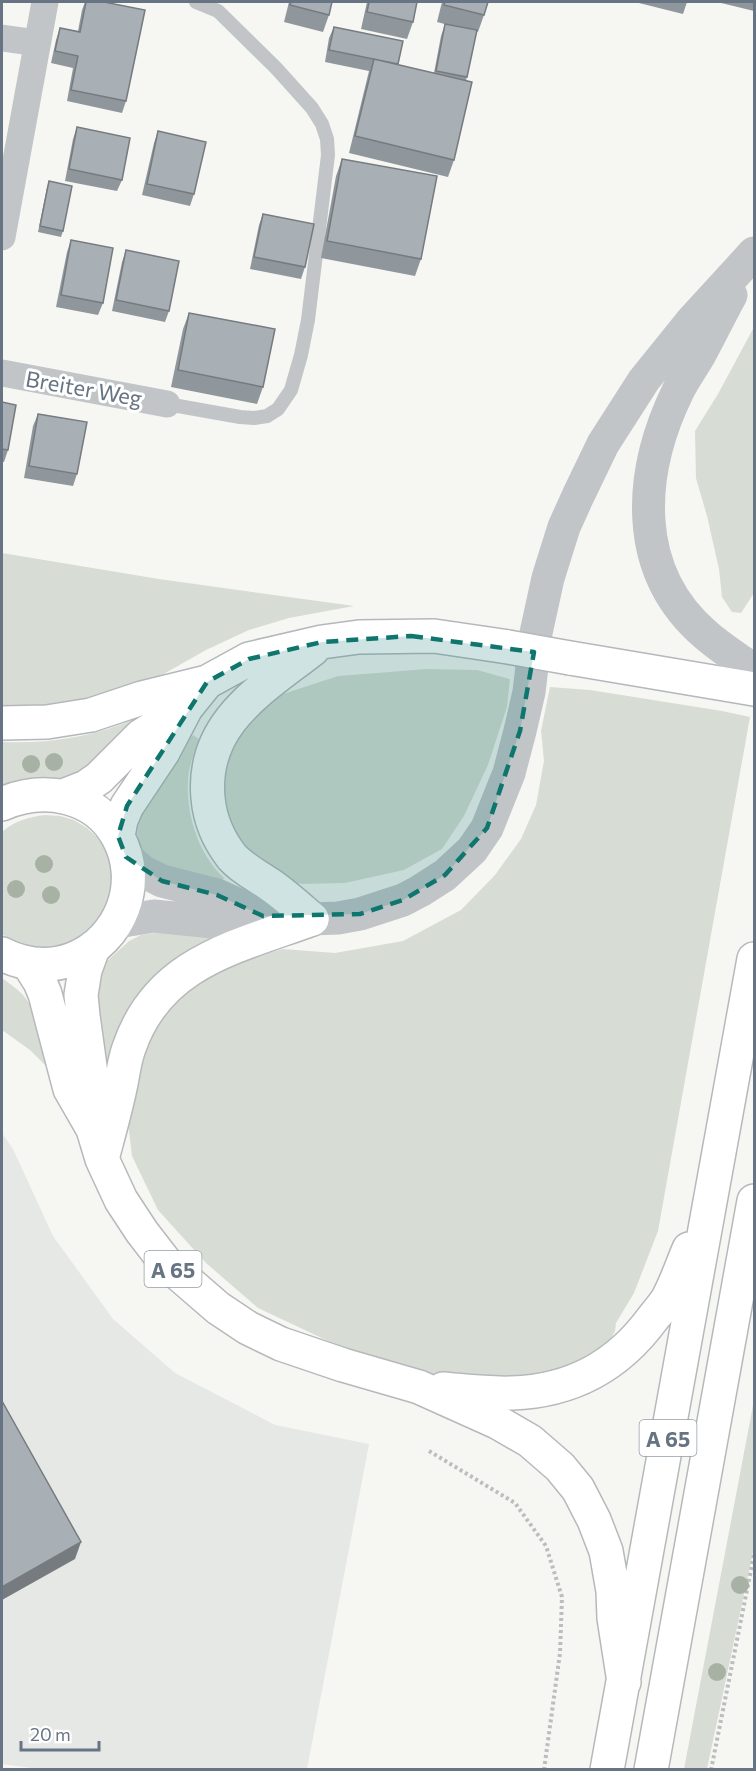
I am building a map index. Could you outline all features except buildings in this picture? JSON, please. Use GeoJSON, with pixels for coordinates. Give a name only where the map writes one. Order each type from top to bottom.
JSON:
{"type":"FeatureCollection","features":[{"type":"Feature","properties":{"kind":"main road"},"geometry":{"type":"LineString","coordinates":[[2,723],[47,722],[91,715],[142,698],[207,682],[249,659],[322,642],[358,638],[434,636],[570,658],[748,677]]}},
{"type":"Feature","properties":{"kind":"main road"},"geometry":{"type":"LineString","coordinates":[[312,919],[270,885],[248,872],[234,858],[216,832],[210,813],[207,790],[208,774],[215,746],[233,716],[249,699],[322,642]]}},
{"type":"Feature","properties":{"kind":"main road"},"geometry":{"type":"LineString","coordinates":[[15,958],[45,964],[63,962],[80,956],[93,948],[117,922],[128,893],[129,879],[122,846],[121,820],[127,806],[163,752],[186,708],[207,682]]}},
{"type":"Feature","properties":{"kind":"main road"},"geometry":{"type":"LineString","coordinates":[[63,796],[86,787],[99,778],[141,736],[186,708]]}},
{"type":"Feature","properties":{"kind":"main road"},"geometry":{"type":"LineString","coordinates":[[6,799],[40,794],[63,796],[84,804],[105,820],[122,846]]}},
{"type":"Feature","properties":{"kind":"main road"},"geometry":{"type":"LineString","coordinates":[[102,1160],[128,1050],[136,1029],[159,994],[178,976],[201,961],[312,919]]}},
{"type":"Feature","properties":{"kind":"main road"},"geometry":{"type":"LineString","coordinates":[[93,948],[85,970],[81,995],[93,1088],[93,1129]]}},
{"type":"Feature","properties":{"kind":"main road","name":"A 65"},"geometry":{"type":"LineString","coordinates":[[15,958],[40,982],[70,1089],[93,1129],[102,1160],[121,1200],[166,1263],[218,1308],[248,1328],[281,1344],[419,1387],[497,1422],[530,1441],[560,1467],[578,1489],[594,1520],[606,1551],[624,1682]]}},
{"type":"Feature","properties":{"kind":"main road","name":"A 65"},"geometry":{"type":"LineString","coordinates":[[607,1770],[754,959]]}},
{"type":"Feature","properties":{"kind":"main road","name":"A 65"},"geometry":{"type":"LineString","coordinates":[[419,1387],[514,1393],[564,1386],[592,1374],[613,1361],[631,1345],[667,1300],[711,1194]]}},
{"type":"Feature","properties":{"kind":"main road","name":"A 65"},"geometry":{"type":"LineString","coordinates":[[651,1770],[754,1201]]}},
{"type":"Feature","properties":{"kind":"main road"},"geometry":{"type":"LineString","coordinates":[[726,1356],[754,1306]]}},
{"type":"Feature","properties":{"kind":"street"},"geometry":{"type":"LineString","coordinates":[[2,237],[45,2]]}},
{"type":"Feature","properties":{"kind":"street"},"geometry":{"type":"LineString","coordinates":[[2,38],[37,43]]}},
{"type":"Feature","properties":{"kind":"street"},"geometry":{"type":"LineString","coordinates":[[748,677],[705,635],[669,591],[655,558],[648,522],[648,503],[655,455],[678,391],[751,257]]}},
{"type":"Feature","properties":{"kind":"street"},"geometry":{"type":"LineString","coordinates":[[117,922],[154,916],[213,922],[263,916],[312,919],[360,914],[403,900],[445,875],[472,850],[487,828],[508,773],[529,692],[536,633],[548,578],[564,527],[578,496],[603,444],[644,380],[690,322],[751,257]]}},
{"type":"Feature","properties":{"kind":"street","name":"Breiter Weg"},"geometry":{"type":"LineString","coordinates":[[2,373],[167,404]]}},
{"type":"Feature","properties":{"kind":"street"},"geometry":{"type":"LineString","coordinates":[[122,846],[142,871],[162,881],[217,895],[263,916]]}},
{"type":"Feature","properties":{"kind":"lane"},"geometry":{"type":"LineString","coordinates":[[167,404],[254,418],[267,416],[278,409],[291,390],[308,320],[328,155],[327,139],[322,124],[312,108],[276,68],[218,11],[196,2]]}},
{"type":"Feature","properties":{"kind":"path"},"geometry":{"type":"LineString","coordinates":[[429,1450],[515,1503],[546,1546],[562,1597],[560,1653],[544,1770]]}},
{"type":"Feature","properties":{"kind":"path"},"geometry":{"type":"LineString","coordinates":[[711,1770],[754,1556]]}},
{"type":"Feature","properties":{"kind":"highlighted area"},"geometry":{"type":"Polygon","coordinates":[[[411,636],[534,652],[520,731],[487,828],[445,875],[403,900],[360,914],[263,916],[217,895],[162,881],[126,857],[118,836],[127,806],[207,682],[249,659],[322,642],[411,636]]]}},
{"type":"Feature","properties":{"kind":"shaded area"},"geometry":{"type":"Polygon","coordinates":[[[754,327],[754,593],[741,613],[732,612],[722,597],[719,569],[696,478],[695,431],[754,327]]]}},
{"type":"Feature","properties":{"kind":"shaded area"},"geometry":{"type":"Polygon","coordinates":[[[2,553],[159,579],[354,606],[289,618],[249,630],[206,650],[160,676],[96,699],[43,708],[2,706],[2,553]]]}},
{"type":"Feature","properties":{"kind":"shaded area"},"geometry":{"type":"Polygon","coordinates":[[[427,669],[477,670],[510,679],[507,707],[488,765],[464,816],[442,849],[404,870],[345,883],[302,884],[281,879],[249,859],[219,809],[227,743],[248,713],[283,694],[338,676],[427,669]]]}},
{"type":"Feature","properties":{"kind":"shaded area"},"geometry":{"type":"Polygon","coordinates":[[[550,687],[590,690],[750,717],[658,1231],[634,1293],[616,1323],[615,1331],[607,1347],[574,1370],[533,1382],[432,1378],[382,1363],[258,1308],[206,1263],[158,1210],[132,1156],[127,1115],[146,1036],[191,983],[238,961],[283,949],[335,953],[403,941],[461,910],[495,875],[521,839],[536,805],[544,761],[541,731],[550,687]]]}},
{"type":"Feature","properties":{"kind":"shaded area"},"geometry":{"type":"Polygon","coordinates":[[[137,718],[139,720],[115,745],[66,782],[28,780],[2,785],[2,742],[36,742],[71,738],[121,725],[137,718]]]}},
{"type":"Feature","properties":{"kind":"shaded area"},"geometry":{"type":"Polygon","coordinates":[[[193,735],[199,739],[189,775],[189,806],[195,833],[207,857],[224,878],[220,886],[161,872],[142,850],[137,834],[140,816],[175,754],[193,735]]]}},
{"type":"Feature","properties":{"kind":"shaded area"},"geometry":{"type":"Polygon","coordinates":[[[45,815],[74,820],[98,838],[112,864],[111,907],[83,941],[41,951],[12,942],[2,934],[2,832],[22,820],[45,815]]]}},
{"type":"Feature","properties":{"kind":"shaded area"},"geometry":{"type":"Polygon","coordinates":[[[167,931],[218,939],[180,956],[146,987],[123,1019],[107,1070],[92,995],[99,973],[107,961],[129,941],[141,935],[167,931]]]}},
{"type":"Feature","properties":{"kind":"shaded area"},"geometry":{"type":"Polygon","coordinates":[[[2,978],[22,994],[31,1007],[41,1031],[50,1064],[46,1066],[30,1050],[2,1030],[2,978]]]}},
{"type":"Feature","properties":{"kind":"shaded area"},"geometry":{"type":"Polygon","coordinates":[[[2,1133],[13,1149],[53,1236],[113,1319],[175,1373],[275,1425],[369,1444],[307,1769],[46,1770],[2,1764],[2,1133]]]}},
{"type":"Feature","properties":{"kind":"shaded area"},"geometry":{"type":"Polygon","coordinates":[[[754,1400],[754,1547],[707,1769],[684,1769],[754,1400]]]}}]}
